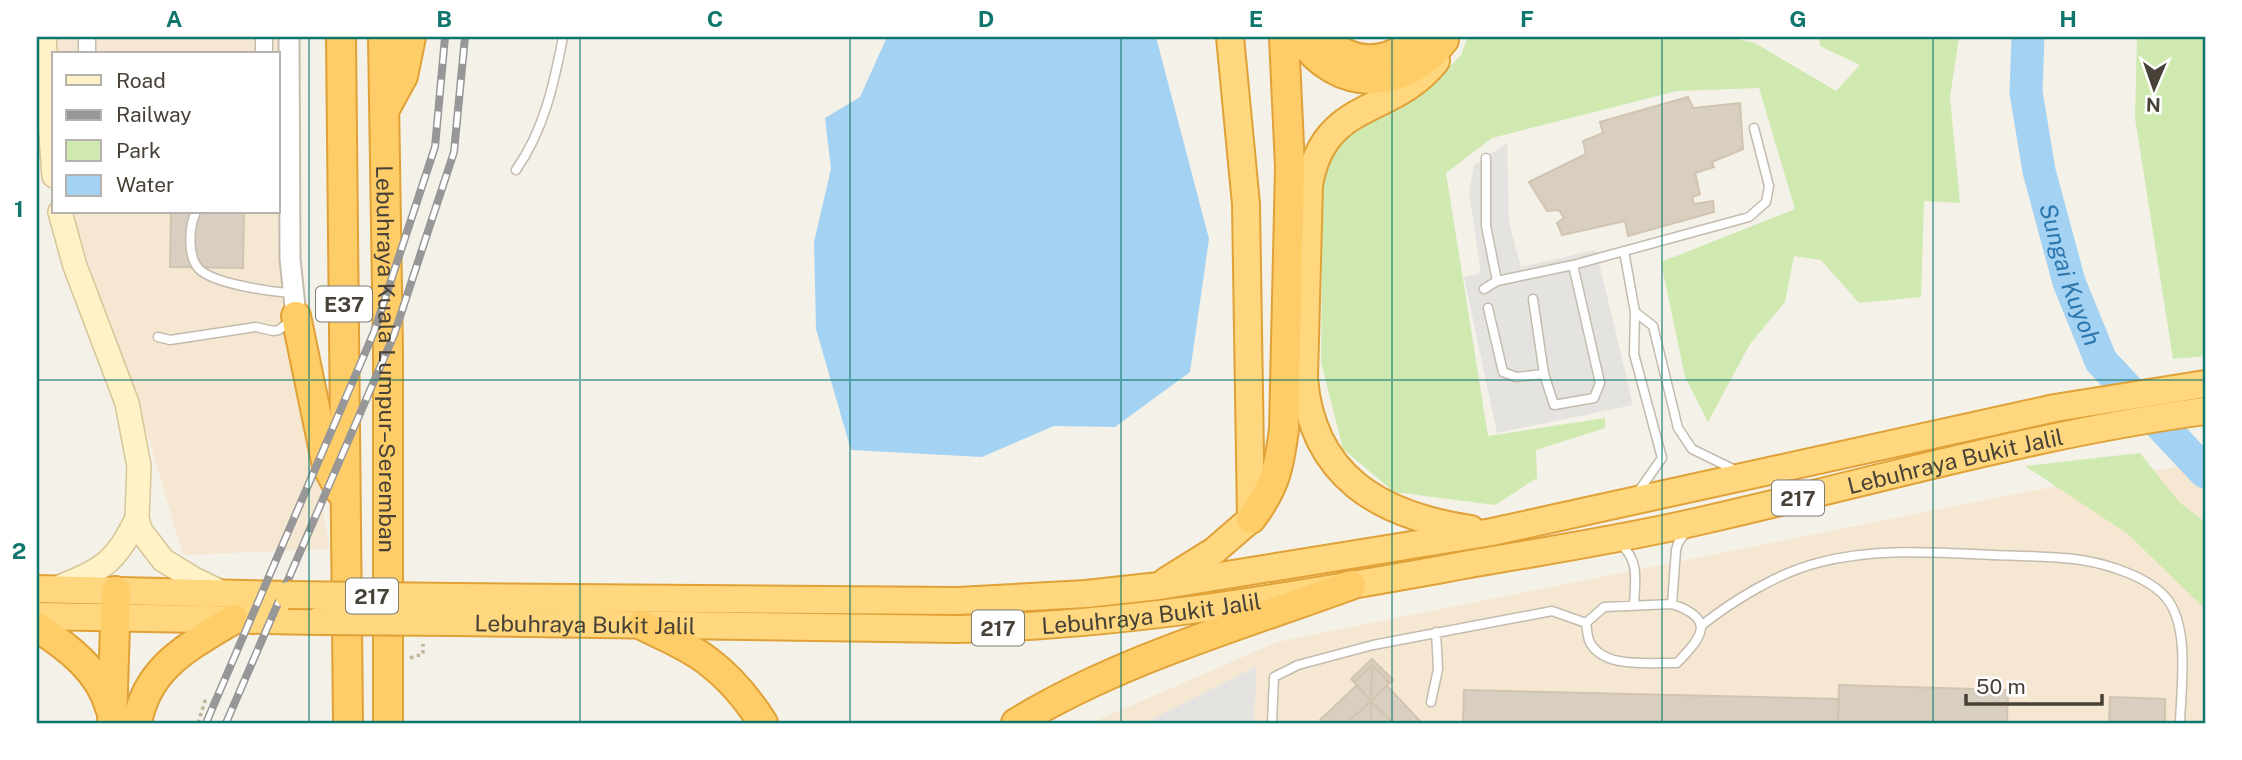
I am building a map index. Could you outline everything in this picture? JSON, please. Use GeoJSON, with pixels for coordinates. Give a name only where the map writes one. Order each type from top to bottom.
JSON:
{"type":"FeatureCollection","features":[{"type":"Feature","properties":{"kind":"highway","name":"Lebuhraya Kuala Lumpur–Seremban"},"geometry":{"type":"LineString","coordinates":[[341,37],[348,723]]}},
{"type":"Feature","properties":{"kind":"highway","name":"Lebuhraya Kuala Lumpur–Seremban"},"geometry":{"type":"LineString","coordinates":[[383,37],[388,350],[388,723]]}},
{"type":"Feature","properties":{"kind":"highway"},"geometry":{"type":"LineString","coordinates":[[385,109],[403,76],[411,37]]}},
{"type":"Feature","properties":{"kind":"highway"},"geometry":{"type":"LineString","coordinates":[[1230,37],[1246,204],[1251,519]]}},
{"type":"Feature","properties":{"kind":"highway"},"geometry":{"type":"LineString","coordinates":[[1159,586],[1214,551],[1251,519],[1267,498],[1280,461],[1284,429],[1290,142],[1284,37]]}},
{"type":"Feature","properties":{"kind":"highway"},"geometry":{"type":"LineString","coordinates":[[1300,37],[1313,55],[1326,65],[1339,73],[1365,78],[1388,77],[1426,61],[1435,38]]}},
{"type":"Feature","properties":{"kind":"highway"},"geometry":{"type":"LineString","coordinates":[[1324,37],[1344,53],[1374,59],[1393,56],[1435,38]]}},
{"type":"Feature","properties":{"kind":"highway"},"geometry":{"type":"LineString","coordinates":[[1435,38],[1441,51],[1422,76],[1409,86],[1348,118],[1329,134],[1316,156],[1309,185],[1304,356],[1306,395],[1314,424],[1331,458],[1365,493],[1402,513],[1451,526],[1492,532]]}},
{"type":"Feature","properties":{"kind":"highway"},"geometry":{"type":"LineString","coordinates":[[295,304],[327,466],[345,499]]}},
{"type":"Feature","properties":{"kind":"highway","name":"Lebuhraya Bukit Jalil"},"geometry":{"type":"LineString","coordinates":[[37,616],[116,604],[457,609],[958,601],[1073,595],[1159,586],[1492,532],[2056,408],[2196,385]]}},
{"type":"Feature","properties":{"kind":"highway","name":"Lebuhraya Bukit Jalil"},"geometry":{"type":"LineString","coordinates":[[457,609],[642,625],[956,629],[1018,628],[1161,614],[1351,585],[1610,539],[1696,522],[2062,435],[2199,412]]}},
{"type":"Feature","properties":{"kind":"highway"},"geometry":{"type":"LineString","coordinates":[[1016,723],[1075,690],[1138,663],[1351,585]]}},
{"type":"Feature","properties":{"kind":"highway","name":"Lebuhraya Bukit Jalil"},"geometry":{"type":"LineString","coordinates":[[45,589],[116,604]]}},
{"type":"Feature","properties":{"kind":"highway"},"geometry":{"type":"LineString","coordinates":[[116,604],[120,721]]}},
{"type":"Feature","properties":{"kind":"highway"},"geometry":{"type":"LineString","coordinates":[[120,721],[140,704],[156,675],[199,640],[229,606]]}},
{"type":"Feature","properties":{"kind":"highway"},"geometry":{"type":"LineString","coordinates":[[642,625],[710,662],[763,723]]}},
{"type":"Feature","properties":{"kind":"highway"},"geometry":{"type":"LineString","coordinates":[[37,627],[73,653],[90,670],[120,721]]}},
{"type":"Feature","properties":{"kind":"main road"},"geometry":{"type":"LineString","coordinates":[[44,37],[52,148]]}},
{"type":"Feature","properties":{"kind":"main road"},"geometry":{"type":"LineString","coordinates":[[45,589],[82,578],[113,558],[125,544],[137,518],[139,466],[127,402],[75,266],[61,214]]}},
{"type":"Feature","properties":{"kind":"main road"},"geometry":{"type":"LineString","coordinates":[[137,518],[146,539],[163,560],[194,579],[229,606]]}},
{"type":"Feature","properties":{"kind":"street"},"geometry":{"type":"LineString","coordinates":[[289,37],[284,123],[290,259],[295,304]]}},
{"type":"Feature","properties":{"kind":"lane"},"geometry":{"type":"LineString","coordinates":[[516,170],[530,150],[544,118],[563,37]]}},
{"type":"Feature","properties":{"kind":"lane"},"geometry":{"type":"LineString","coordinates":[[1484,289],[1497,281],[1573,265],[1749,217],[1766,202],[1769,186],[1754,128]]}},
{"type":"Feature","properties":{"kind":"lane"},"geometry":{"type":"LineString","coordinates":[[1486,158],[1486,226],[1497,281]]}},
{"type":"Feature","properties":{"kind":"lane"},"geometry":{"type":"LineString","coordinates":[[158,337],[170,340],[256,327],[279,330],[295,304],[274,292],[224,280],[200,270],[192,254],[192,221],[195,214]]}},
{"type":"Feature","properties":{"kind":"lane"},"geometry":{"type":"LineString","coordinates":[[1624,251],[1635,312],[1634,354],[1662,458],[1629,503]]}},
{"type":"Feature","properties":{"kind":"lane"},"geometry":{"type":"LineString","coordinates":[[1533,299],[1544,374],[1554,405],[1594,398],[1600,383],[1573,265]]}},
{"type":"Feature","properties":{"kind":"lane"},"geometry":{"type":"LineString","coordinates":[[1488,308],[1503,372],[1516,377],[1544,374]]}},
{"type":"Feature","properties":{"kind":"lane"},"geometry":{"type":"LineString","coordinates":[[1635,312],[1653,326],[1678,428],[1692,449],[1711,460],[1750,475]]}},
{"type":"Feature","properties":{"kind":"lane"},"geometry":{"type":"LineString","coordinates":[[1672,604],[1678,543],[1696,522]]}},
{"type":"Feature","properties":{"kind":"lane"},"geometry":{"type":"LineString","coordinates":[[1610,539],[1626,549],[1633,559],[1636,571],[1634,605]]}},
{"type":"Feature","properties":{"kind":"lane"},"geometry":{"type":"LineString","coordinates":[[1586,623],[1589,640],[1597,652],[1615,660],[1677,663],[1696,644],[1701,626],[1732,602],[1816,563],[1877,553],[1930,552],[2083,561],[2130,574],[2152,585],[2167,599],[2177,619],[2181,638],[2180,723]]}},
{"type":"Feature","properties":{"kind":"lane"},"geometry":{"type":"LineString","coordinates":[[1586,623],[1604,607],[1672,604],[1692,611],[1701,626]]}},
{"type":"Feature","properties":{"kind":"lane"},"geometry":{"type":"LineString","coordinates":[[1272,723],[1274,677],[1298,665],[1436,632],[1552,611],[1586,623]]}},
{"type":"Feature","properties":{"kind":"lane"},"geometry":{"type":"LineString","coordinates":[[1431,702],[1438,669],[1436,632]]}},
{"type":"Feature","properties":{"kind":"path"},"geometry":{"type":"LineString","coordinates":[[198,723],[205,698]]}},
{"type":"Feature","properties":{"kind":"shaded area"},"geometry":{"type":"Polygon","coordinates":[[[57,37],[279,37],[279,52],[58,52],[57,37]]]}},
{"type":"Feature","properties":{"kind":"shaded area"},"geometry":{"type":"Polygon","coordinates":[[[1507,143],[1509,223],[1521,267],[1596,250],[1633,405],[1497,433],[1464,277],[1481,273],[1469,193],[1474,165],[1507,143]]]}},
{"type":"Feature","properties":{"kind":"shaded area"},"geometry":{"type":"Polygon","coordinates":[[[73,214],[279,214],[279,267],[330,549],[183,555],[138,402],[116,346],[73,214]]]}},
{"type":"Feature","properties":{"kind":"shaded area"},"geometry":{"type":"Polygon","coordinates":[[[2205,462],[2205,723],[1091,723],[1277,642],[2030,491],[2205,462]]]}},
{"type":"Feature","properties":{"kind":"shaded area"},"geometry":{"type":"Polygon","coordinates":[[[1257,666],[1254,723],[1144,723],[1257,666]]]}},
{"type":"Feature","properties":{"kind":"green space"},"geometry":{"type":"Polygon","coordinates":[[[1468,37],[1728,37],[1755,43],[1836,91],[1860,65],[1820,46],[1819,37],[1959,37],[1950,97],[1960,203],[1924,201],[1921,297],[1859,303],[1821,260],[1794,256],[1785,302],[1750,344],[1708,422],[1685,377],[1661,262],[1795,209],[1759,88],[1677,91],[1492,138],[1446,173],[1488,436],[1605,418],[1605,428],[1536,450],[1537,478],[1495,505],[1394,492],[1343,449],[1321,362],[1323,165],[1352,127],[1425,92],[1461,55],[1468,37]]]}},
{"type":"Feature","properties":{"kind":"green space"},"geometry":{"type":"Polygon","coordinates":[[[2137,37],[2205,37],[2205,356],[2173,359],[2135,118],[2137,37]]]}},
{"type":"Feature","properties":{"kind":"green space"},"geometry":{"type":"Polygon","coordinates":[[[2140,453],[2179,502],[2205,522],[2205,609],[2128,534],[2025,466],[2140,453]]]}},
{"type":"Feature","properties":{"kind":"water"},"geometry":{"type":"Polygon","coordinates":[[[887,37],[1156,37],[1209,239],[1190,372],[1115,427],[1054,426],[982,457],[851,450],[816,329],[814,242],[831,169],[825,118],[860,97],[887,37]]]}},
{"type":"Feature","properties":{"kind":"building"},"geometry":{"type":"Polygon","coordinates":[[[1688,97],[1693,108],[1740,103],[1743,149],[1712,162],[1714,167],[1695,173],[1700,194],[1692,197],[1694,204],[1713,201],[1714,212],[1628,236],[1625,221],[1562,235],[1557,223],[1564,218],[1559,210],[1547,211],[1529,182],[1586,154],[1583,141],[1603,133],[1600,122],[1688,97]]]}},
{"type":"Feature","properties":{"kind":"building"},"geometry":{"type":"Polygon","coordinates":[[[171,214],[244,214],[243,268],[170,267],[171,214]]]}},
{"type":"Feature","properties":{"kind":"building"},"geometry":{"type":"Polygon","coordinates":[[[1372,659],[1393,680],[1390,683],[1372,665],[1354,682],[1351,679],[1372,659]]]}},
{"type":"Feature","properties":{"kind":"building"},"geometry":{"type":"Polygon","coordinates":[[[1372,665],[1371,701],[1354,682],[1372,665]]]}},
{"type":"Feature","properties":{"kind":"building"},"geometry":{"type":"Polygon","coordinates":[[[1372,665],[1390,683],[1371,701],[1372,665]]]}},
{"type":"Feature","properties":{"kind":"building"},"geometry":{"type":"Polygon","coordinates":[[[1357,685],[1371,701],[1347,723],[1323,723],[1320,720],[1357,685]]]}},
{"type":"Feature","properties":{"kind":"building"},"geometry":{"type":"Polygon","coordinates":[[[1839,685],[2008,690],[2007,723],[1838,723],[1839,685]]]}},
{"type":"Feature","properties":{"kind":"building"},"geometry":{"type":"Polygon","coordinates":[[[1387,686],[1422,723],[1393,723],[1371,701],[1387,686]]]}},
{"type":"Feature","properties":{"kind":"building"},"geometry":{"type":"Polygon","coordinates":[[[1464,690],[1839,699],[1838,723],[1463,723],[1464,690]]]}},
{"type":"Feature","properties":{"kind":"building"},"geometry":{"type":"Polygon","coordinates":[[[2110,697],[2165,699],[2165,723],[2109,723],[2110,697]]]}},
{"type":"Feature","properties":{"kind":"building"},"geometry":{"type":"Polygon","coordinates":[[[1371,701],[1393,723],[1371,723],[1371,701]]]}},
{"type":"Feature","properties":{"kind":"building"},"geometry":{"type":"Polygon","coordinates":[[[1371,701],[1371,723],[1347,723],[1371,701]]]}},
{"type":"Feature","properties":{"kind":"waterway","name":"Sungai Kuyoh"},"geometry":{"type":"LineString","coordinates":[[2028,37],[2026,92],[2039,171],[2069,282],[2101,361],[2205,472]]}},
{"type":"Feature","properties":{"kind":"railway"},"geometry":{"type":"LineString","coordinates":[[206,723],[374,332],[435,147],[445,37]]}},
{"type":"Feature","properties":{"kind":"railway"},"geometry":{"type":"LineString","coordinates":[[226,723],[394,335],[454,152],[465,37]]}}]}
